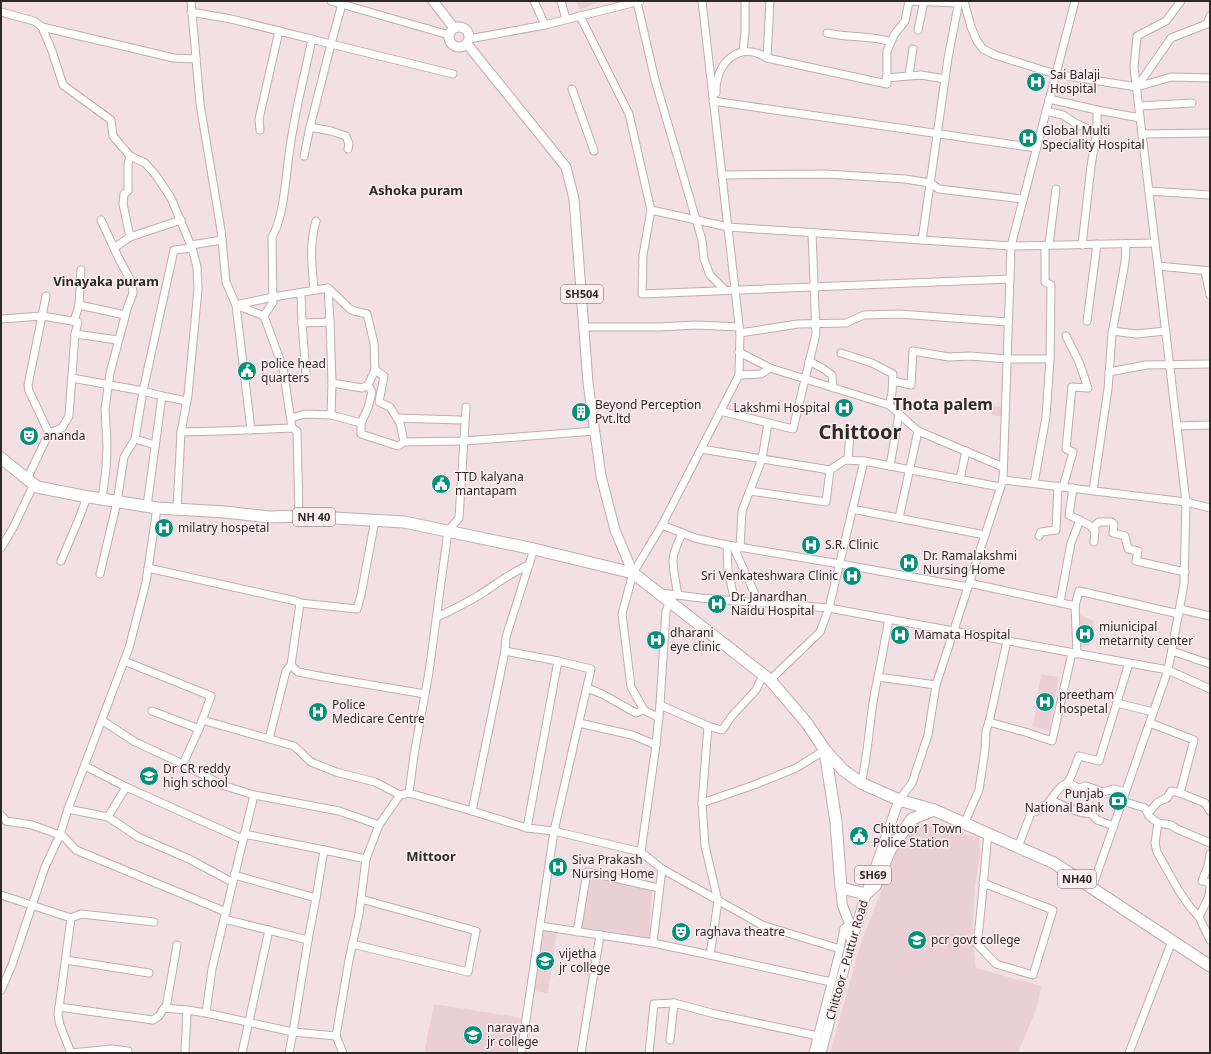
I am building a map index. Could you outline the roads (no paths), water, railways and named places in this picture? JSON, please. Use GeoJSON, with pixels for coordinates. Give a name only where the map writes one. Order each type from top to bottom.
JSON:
{"type":"FeatureCollection","features":[{"type":"Feature","properties":{"kind":"highway","name":"NH 40"},"geometry":{"type":"LineString","coordinates":[[1,458],[37,486],[87,497],[152,507],[269,517],[299,516],[404,522],[534,549],[633,573]]}},
{"type":"Feature","properties":{"kind":"highway","name":"NH40"},"geometry":{"type":"LineString","coordinates":[[633,573],[658,592],[674,598],[767,678],[806,722],[825,750],[843,770],[861,783],[899,800],[934,810],[1054,863],[1210,966]]}},
{"type":"Feature","properties":{"kind":"highway","name":"NH40"},"geometry":{"type":"LineString","coordinates":[[825,750],[836,822],[841,888]]}},
{"type":"Feature","properties":{"kind":"highway"},"geometry":{"type":"LineString","coordinates":[[841,888],[866,894],[874,886],[890,850],[912,819],[934,810]]}},
{"type":"Feature","properties":{"kind":"main road","name":"SH504"},"geometry":{"type":"LineString","coordinates":[[433,1],[452,31]]}},
{"type":"Feature","properties":{"kind":"main road","name":"SH504"},"geometry":{"type":"LineString","coordinates":[[468,42],[462,47],[453,46],[449,41],[452,31],[460,27],[465,29],[468,34],[468,42],[566,166],[574,199],[585,327],[588,383],[602,476],[615,530],[633,573]]}},
{"type":"Feature","properties":{"kind":"main road","name":"Chittoor - Puttur Road"},"geometry":{"type":"LineString","coordinates":[[821,1053],[846,948],[899,800]]}},
{"type":"Feature","properties":{"kind":"main road"},"geometry":{"type":"LineString","coordinates":[[841,888],[842,904],[854,924]]}},
{"type":"Feature","properties":{"kind":"street"},"geometry":{"type":"LineString","coordinates":[[191,1],[200,104],[222,240],[226,282],[236,305],[251,430]]}},
{"type":"Feature","properties":{"kind":"street"},"geometry":{"type":"LineString","coordinates":[[331,1],[452,31]]}},
{"type":"Feature","properties":{"kind":"street"},"geometry":{"type":"LineString","coordinates":[[534,1],[545,24]]}},
{"type":"Feature","properties":{"kind":"street"},"geometry":{"type":"LineString","coordinates":[[561,1],[566,19]]}},
{"type":"Feature","properties":{"kind":"street"},"geometry":{"type":"LineString","coordinates":[[468,42],[638,1],[655,80],[702,240],[704,259],[710,275],[725,290]]}},
{"type":"Feature","properties":{"kind":"street"},"geometry":{"type":"LineString","coordinates":[[659,718],[644,710],[632,687],[622,614],[633,573],[662,526],[739,375],[739,330],[735,289],[715,102],[702,1]]}},
{"type":"Feature","properties":{"kind":"street"},"geometry":{"type":"LineString","coordinates":[[743,51],[745,32],[745,1]]}},
{"type":"Feature","properties":{"kind":"street"},"geometry":{"type":"LineString","coordinates":[[767,58],[770,1]]}},
{"type":"Feature","properties":{"kind":"street"},"geometry":{"type":"LineString","coordinates":[[715,102],[716,84],[722,68],[734,55],[743,51],[760,53],[767,58],[887,84],[887,51],[894,35],[905,21],[908,1],[960,2]]}},
{"type":"Feature","properties":{"kind":"street"},"geometry":{"type":"LineString","coordinates":[[918,30],[924,1]]}},
{"type":"Feature","properties":{"kind":"street"},"geometry":{"type":"LineString","coordinates":[[899,800],[912,783],[926,742],[936,685],[1003,480],[1011,246],[1075,1]]}},
{"type":"Feature","properties":{"kind":"street"},"geometry":{"type":"LineString","coordinates":[[1092,888],[1168,670],[1184,584],[1186,502],[1134,67],[1137,36],[1166,21],[1181,1]]}},
{"type":"Feature","properties":{"kind":"street"},"geometry":{"type":"LineString","coordinates":[[960,2],[977,41],[983,49],[995,56],[1055,74],[1136,87],[1172,77],[1210,78]]}},
{"type":"Feature","properties":{"kind":"street"},"geometry":{"type":"LineString","coordinates":[[922,240],[945,79],[960,2]]}},
{"type":"Feature","properties":{"kind":"street"},"geometry":{"type":"LineString","coordinates":[[304,156],[310,127],[342,4]]}},
{"type":"Feature","properties":{"kind":"street"},"geometry":{"type":"LineString","coordinates":[[1,12],[34,21],[42,27],[174,58],[196,59]]}},
{"type":"Feature","properties":{"kind":"street"},"geometry":{"type":"LineString","coordinates":[[191,12],[231,19],[453,74]]}},
{"type":"Feature","properties":{"kind":"street"},"geometry":{"type":"LineString","coordinates":[[580,16],[629,114],[651,210],[643,255],[642,294],[735,289],[814,288],[1010,279]]}},
{"type":"Feature","properties":{"kind":"street"},"geometry":{"type":"LineString","coordinates":[[1136,87],[1171,38],[1207,24],[1210,16]]}},
{"type":"Feature","properties":{"kind":"street"},"geometry":{"type":"LineString","coordinates":[[42,27],[52,51],[63,85],[111,120],[113,136],[130,156],[145,163],[172,198],[197,267],[198,289],[187,401],[181,432],[177,509]]}},
{"type":"Feature","properties":{"kind":"street"},"geometry":{"type":"LineString","coordinates":[[260,130],[259,119],[279,31]]}},
{"type":"Feature","properties":{"kind":"street"},"geometry":{"type":"LineString","coordinates":[[827,33],[840,36],[881,39],[891,42]]}},
{"type":"Feature","properties":{"kind":"street"},"geometry":{"type":"LineString","coordinates":[[264,316],[273,302],[272,237],[281,212],[291,141],[312,39]]}},
{"type":"Feature","properties":{"kind":"street"},"geometry":{"type":"LineString","coordinates":[[908,76],[913,49]]}},
{"type":"Feature","properties":{"kind":"street"},"geometry":{"type":"LineString","coordinates":[[886,78],[921,75],[945,79]]}},
{"type":"Feature","properties":{"kind":"street"},"geometry":{"type":"LineString","coordinates":[[572,89],[594,151]]}},
{"type":"Feature","properties":{"kind":"street"},"geometry":{"type":"LineString","coordinates":[[1049,99],[1140,118]]}},
{"type":"Feature","properties":{"kind":"street"},"geometry":{"type":"LineString","coordinates":[[715,102],[1036,148]]}},
{"type":"Feature","properties":{"kind":"street"},"geometry":{"type":"LineString","coordinates":[[1139,106],[1192,103]]}},
{"type":"Feature","properties":{"kind":"street"},"geometry":{"type":"LineString","coordinates":[[1082,245],[1091,166],[1100,130],[1097,110]]}},
{"type":"Feature","properties":{"kind":"street"},"geometry":{"type":"LineString","coordinates":[[1046,111],[1063,115],[1074,123],[1090,130],[1100,130]]}},
{"type":"Feature","properties":{"kind":"street"},"geometry":{"type":"LineString","coordinates":[[310,127],[331,131],[346,136],[349,144],[348,150]]}},
{"type":"Feature","properties":{"kind":"street"},"geometry":{"type":"LineString","coordinates":[[1142,134],[1210,133]]}},
{"type":"Feature","properties":{"kind":"street"},"geometry":{"type":"LineString","coordinates":[[130,156],[128,164],[128,191],[124,194],[123,204],[130,237]]}},
{"type":"Feature","properties":{"kind":"street"},"geometry":{"type":"LineString","coordinates":[[722,175],[826,174],[905,179],[930,183],[939,189],[1023,198]]}},
{"type":"Feature","properties":{"kind":"street"},"geometry":{"type":"LineString","coordinates":[[1034,483],[1046,417],[1050,359],[1051,285],[1045,282],[1047,246],[1056,189]]}},
{"type":"Feature","properties":{"kind":"street"},"geometry":{"type":"LineString","coordinates":[[1149,191],[1210,195]]}},
{"type":"Feature","properties":{"kind":"street"},"geometry":{"type":"LineString","coordinates":[[651,210],[728,227],[812,233],[1011,246],[1155,243]]}},
{"type":"Feature","properties":{"kind":"street"},"geometry":{"type":"LineString","coordinates":[[101,220],[132,283],[133,293],[118,340],[108,385],[105,409],[107,445],[106,469],[102,499]]}},
{"type":"Feature","properties":{"kind":"street"},"geometry":{"type":"LineString","coordinates":[[114,248],[130,237],[181,220]]}},
{"type":"Feature","properties":{"kind":"street"},"geometry":{"type":"LineString","coordinates":[[314,290],[311,258],[313,230],[316,221]]}},
{"type":"Feature","properties":{"kind":"street"},"geometry":{"type":"LineString","coordinates":[[720,411],[793,429],[816,334],[812,233]]}},
{"type":"Feature","properties":{"kind":"street"},"geometry":{"type":"LineString","coordinates":[[100,574],[117,502],[124,457],[135,439],[174,250],[222,240]]}},
{"type":"Feature","properties":{"kind":"street"},"geometry":{"type":"LineString","coordinates":[[1087,321],[1097,244]]}},
{"type":"Feature","properties":{"kind":"street"},"geometry":{"type":"LineString","coordinates":[[1093,491],[1108,389],[1112,331],[1125,262],[1126,244]]}},
{"type":"Feature","properties":{"kind":"street"},"geometry":{"type":"LineString","coordinates":[[1158,266],[1208,271],[1210,295]]}},
{"type":"Feature","properties":{"kind":"street"},"geometry":{"type":"LineString","coordinates":[[74,321],[79,305],[81,270]]}},
{"type":"Feature","properties":{"kind":"street"},"geometry":{"type":"LineString","coordinates":[[236,305],[273,296],[302,293],[328,288]]}},
{"type":"Feature","properties":{"kind":"street"},"geometry":{"type":"LineString","coordinates":[[328,288],[332,415]]}},
{"type":"Feature","properties":{"kind":"street"},"geometry":{"type":"LineString","coordinates":[[328,288],[350,309],[367,314],[374,343],[375,370],[368,385],[362,388],[332,383]]}},
{"type":"Feature","properties":{"kind":"street"},"geometry":{"type":"LineString","coordinates":[[302,293],[302,324],[306,374]]}},
{"type":"Feature","properties":{"kind":"street"},"geometry":{"type":"LineString","coordinates":[[1,548],[13,528],[49,433],[29,391],[28,385],[46,296]]}},
{"type":"Feature","properties":{"kind":"street"},"geometry":{"type":"LineString","coordinates":[[79,305],[125,315]]}},
{"type":"Feature","properties":{"kind":"street"},"geometry":{"type":"LineString","coordinates":[[236,305],[264,316],[283,368],[292,428],[296,431],[299,516]]}},
{"type":"Feature","properties":{"kind":"street"},"geometry":{"type":"LineString","coordinates":[[585,327],[658,327],[696,325],[739,330],[798,324],[846,323],[864,315],[899,314],[1008,322]]}},
{"type":"Feature","properties":{"kind":"street"},"geometry":{"type":"LineString","coordinates":[[1,318],[42,316],[78,322],[75,334],[69,416],[62,428],[49,433]]}},
{"type":"Feature","properties":{"kind":"street"},"geometry":{"type":"LineString","coordinates":[[302,324],[330,322]]}},
{"type":"Feature","properties":{"kind":"street"},"geometry":{"type":"LineString","coordinates":[[1112,331],[1136,334],[1166,331]]}},
{"type":"Feature","properties":{"kind":"street"},"geometry":{"type":"LineString","coordinates":[[75,334],[118,340]]}},
{"type":"Feature","properties":{"kind":"street"},"geometry":{"type":"LineString","coordinates":[[1039,536],[1041,532],[1056,530],[1061,487],[1073,452],[1066,449],[1072,388],[1088,388],[1079,362],[1066,336]]}},
{"type":"Feature","properties":{"kind":"street"},"geometry":{"type":"LineString","coordinates":[[893,381],[911,385],[913,351],[949,357],[970,356],[1007,359],[1050,359]]}},
{"type":"Feature","properties":{"kind":"street"},"geometry":{"type":"LineString","coordinates":[[739,352],[770,368],[890,406],[918,431],[1003,467]]}},
{"type":"Feature","properties":{"kind":"street"},"geometry":{"type":"LineString","coordinates":[[841,353],[872,363],[893,374],[890,406]]}},
{"type":"Feature","properties":{"kind":"street"},"geometry":{"type":"LineString","coordinates":[[809,361],[832,375],[833,388]]}},
{"type":"Feature","properties":{"kind":"street"},"geometry":{"type":"LineString","coordinates":[[1109,372],[1146,365],[1170,366],[1210,364]]}},
{"type":"Feature","properties":{"kind":"street"},"geometry":{"type":"LineString","coordinates":[[739,375],[761,374],[770,368]]}},
{"type":"Feature","properties":{"kind":"street"},"geometry":{"type":"LineString","coordinates":[[375,370],[384,376],[379,402],[390,407],[397,418],[400,423],[404,442]]}},
{"type":"Feature","properties":{"kind":"street"},"geometry":{"type":"LineString","coordinates":[[72,378],[187,401]]}},
{"type":"Feature","properties":{"kind":"street"},"geometry":{"type":"LineString","coordinates":[[368,385],[372,392],[368,408],[361,423],[361,434],[398,446],[404,442],[464,441],[595,431]]}},
{"type":"Feature","properties":{"kind":"street"},"geometry":{"type":"LineString","coordinates":[[1,990],[12,965],[45,867],[60,835],[68,809],[103,721],[129,648],[146,582],[148,568],[155,445],[162,396]]}},
{"type":"Feature","properties":{"kind":"street"},"geometry":{"type":"LineString","coordinates":[[409,793],[437,617],[448,531],[459,518],[466,407]]}},
{"type":"Feature","properties":{"kind":"street"},"geometry":{"type":"LineString","coordinates":[[290,418],[305,414],[332,415],[361,423]]}},
{"type":"Feature","properties":{"kind":"street"},"geometry":{"type":"LineString","coordinates":[[890,466],[899,414]]}},
{"type":"Feature","properties":{"kind":"street"},"geometry":{"type":"LineString","coordinates":[[397,418],[459,420]]}},
{"type":"Feature","properties":{"kind":"street"},"geometry":{"type":"LineString","coordinates":[[735,601],[728,572],[742,511],[762,459],[768,423]]}},
{"type":"Feature","properties":{"kind":"street"},"geometry":{"type":"LineString","coordinates":[[1177,426],[1210,425]]}},
{"type":"Feature","properties":{"kind":"street"},"geometry":{"type":"LineString","coordinates":[[181,432],[292,428]]}},
{"type":"Feature","properties":{"kind":"street"},"geometry":{"type":"LineString","coordinates":[[899,518],[918,431]]}},
{"type":"Feature","properties":{"kind":"street"},"geometry":{"type":"LineString","coordinates":[[848,460],[850,432]]}},
{"type":"Feature","properties":{"kind":"street"},"geometry":{"type":"LineString","coordinates":[[135,439],[155,445]]}},
{"type":"Feature","properties":{"kind":"street"},"geometry":{"type":"LineString","coordinates":[[701,449],[830,470],[845,460],[864,461],[1000,487]]}},
{"type":"Feature","properties":{"kind":"street"},"geometry":{"type":"LineString","coordinates":[[960,479],[966,451]]}},
{"type":"Feature","properties":{"kind":"street"},"geometry":{"type":"LineString","coordinates":[[660,705],[708,726],[722,730],[732,716],[767,678],[820,632],[829,608],[864,461]]}},
{"type":"Feature","properties":{"kind":"street"},"geometry":{"type":"LineString","coordinates":[[750,491],[826,502],[830,470]]}},
{"type":"Feature","properties":{"kind":"street"},"geometry":{"type":"LineString","coordinates":[[1003,480],[1186,502],[1210,508]]}},
{"type":"Feature","properties":{"kind":"street"},"geometry":{"type":"LineString","coordinates":[[1073,488],[1069,515],[1095,530],[1094,542]]}},
{"type":"Feature","properties":{"kind":"street"},"geometry":{"type":"LineString","coordinates":[[60,561],[87,497]]}},
{"type":"Feature","properties":{"kind":"street"},"geometry":{"type":"LineString","coordinates":[[852,509],[985,535]]}},
{"type":"Feature","properties":{"kind":"street"},"geometry":{"type":"LineString","coordinates":[[148,568],[300,603],[357,609],[375,520]]}},
{"type":"Feature","properties":{"kind":"street"},"geometry":{"type":"LineString","coordinates":[[1060,602],[1071,543],[1080,520]]}},
{"type":"Feature","properties":{"kind":"street"},"geometry":{"type":"LineString","coordinates":[[1092,528],[1099,522],[1111,522],[1114,524],[1113,533],[1125,536],[1128,549],[1138,551],[1136,561],[1185,572]]}},
{"type":"Feature","properties":{"kind":"street"},"geometry":{"type":"LineString","coordinates":[[662,526],[695,538],[733,546],[968,585],[1075,606]]}},
{"type":"Feature","properties":{"kind":"street"},"geometry":{"type":"LineString","coordinates":[[641,852],[659,718],[666,611],[674,598],[672,558],[676,552],[677,544],[683,533]]}},
{"type":"Feature","properties":{"kind":"street"},"geometry":{"type":"LineString","coordinates":[[733,546],[759,603]]}},
{"type":"Feature","properties":{"kind":"street"},"geometry":{"type":"LineString","coordinates":[[472,811],[505,651],[506,637],[534,549]]}},
{"type":"Feature","properties":{"kind":"street"},"geometry":{"type":"LineString","coordinates":[[437,617],[470,600],[514,571],[529,564]]}},
{"type":"Feature","properties":{"kind":"street"},"geometry":{"type":"LineString","coordinates":[[989,722],[1052,741],[1075,653],[1075,606],[1079,591],[1210,616]]}},
{"type":"Feature","properties":{"kind":"street"},"geometry":{"type":"LineString","coordinates":[[674,598],[829,608],[953,632],[1168,670],[1210,689]]}},
{"type":"Feature","properties":{"kind":"street"},"geometry":{"type":"LineString","coordinates":[[269,738],[286,670],[291,665],[300,603]]}},
{"type":"Feature","properties":{"kind":"street"},"geometry":{"type":"LineString","coordinates":[[861,783],[866,764],[874,695],[889,619]]}},
{"type":"Feature","properties":{"kind":"street"},"geometry":{"type":"LineString","coordinates":[[964,824],[979,790],[985,750],[986,731],[1007,641]]}},
{"type":"Feature","properties":{"kind":"street"},"geometry":{"type":"LineString","coordinates":[[505,651],[591,669],[554,831],[521,1053]]}},
{"type":"Feature","properties":{"kind":"street"},"geometry":{"type":"LineString","coordinates":[[1172,651],[1210,664]]}},
{"type":"Feature","properties":{"kind":"street"},"geometry":{"type":"LineString","coordinates":[[124,661],[210,696],[199,729],[183,764]]}},
{"type":"Feature","properties":{"kind":"street"},"geometry":{"type":"LineString","coordinates":[[527,828],[558,661]]}},
{"type":"Feature","properties":{"kind":"street"},"geometry":{"type":"LineString","coordinates":[[1018,848],[1031,813],[1038,811],[1052,800],[1060,788],[1068,782],[1079,756],[1099,761],[1129,663]]}},
{"type":"Feature","properties":{"kind":"street"},"geometry":{"type":"LineString","coordinates":[[291,665],[298,672],[324,678],[425,694]]}},
{"type":"Feature","properties":{"kind":"street"},"geometry":{"type":"LineString","coordinates":[[878,677],[936,685]]}},
{"type":"Feature","properties":{"kind":"street"},"geometry":{"type":"LineString","coordinates":[[587,688],[602,694],[636,712],[644,710]]}},
{"type":"Feature","properties":{"kind":"street"},"geometry":{"type":"LineString","coordinates":[[1117,703],[1153,712]]}},
{"type":"Feature","properties":{"kind":"street"},"geometry":{"type":"LineString","coordinates":[[152,711],[199,729]]}},
{"type":"Feature","properties":{"kind":"street"},"geometry":{"type":"LineString","coordinates":[[202,720],[294,746],[311,762],[336,772],[375,782],[400,795],[409,793],[527,828],[554,831],[641,852],[662,870],[762,925],[846,948],[831,982],[813,1053]]}},
{"type":"Feature","properties":{"kind":"street"},"geometry":{"type":"LineString","coordinates":[[103,721],[135,742],[183,764],[222,785],[254,794],[339,811],[379,825]]}},
{"type":"Feature","properties":{"kind":"street"},"geometry":{"type":"LineString","coordinates":[[1150,722],[1194,740],[1180,793]]}},
{"type":"Feature","properties":{"kind":"street"},"geometry":{"type":"LineString","coordinates":[[579,723],[632,734],[656,744]]}},
{"type":"Feature","properties":{"kind":"street"},"geometry":{"type":"LineString","coordinates":[[708,726],[702,803],[705,846],[718,900],[710,955]]}},
{"type":"Feature","properties":{"kind":"street"},"geometry":{"type":"LineString","coordinates":[[702,803],[754,785],[796,768],[825,750]]}},
{"type":"Feature","properties":{"kind":"street"},"geometry":{"type":"LineString","coordinates":[[85,766],[126,787],[243,837],[324,850],[366,859]]}},
{"type":"Feature","properties":{"kind":"street"},"geometry":{"type":"LineString","coordinates":[[1068,782],[1078,788],[1086,786],[1103,792],[1114,789],[1125,792]]}},
{"type":"Feature","properties":{"kind":"street"},"geometry":{"type":"LineString","coordinates":[[108,817],[126,787]]}},
{"type":"Feature","properties":{"kind":"street"},"geometry":{"type":"LineString","coordinates":[[1148,812],[1158,802],[1167,798],[1171,791],[1205,803],[1210,811]]}},
{"type":"Feature","properties":{"kind":"street"},"geometry":{"type":"LineString","coordinates":[[206,1013],[212,969],[254,794]]}},
{"type":"Feature","properties":{"kind":"street"},"geometry":{"type":"LineString","coordinates":[[343,1053],[336,1036],[361,899],[366,859],[379,825],[400,795]]}},
{"type":"Feature","properties":{"kind":"street"},"geometry":{"type":"LineString","coordinates":[[1052,800],[1071,810],[1084,814],[1092,814],[1097,820],[1114,826]]}},
{"type":"Feature","properties":{"kind":"street"},"geometry":{"type":"LineString","coordinates":[[1122,801],[1145,808],[1158,823],[1171,825],[1210,843]]}},
{"type":"Feature","properties":{"kind":"street"},"geometry":{"type":"LineString","coordinates":[[68,809],[108,817],[138,837],[233,879],[316,898]]}},
{"type":"Feature","properties":{"kind":"street"},"geometry":{"type":"LineString","coordinates":[[1,815],[6,821],[32,825],[60,835],[64,837],[76,850],[225,915],[269,930],[308,940]]}},
{"type":"Feature","properties":{"kind":"street"},"geometry":{"type":"LineString","coordinates":[[1158,823],[1155,843],[1156,852],[1179,891],[1199,917],[1210,940]]}},
{"type":"Feature","properties":{"kind":"street"},"geometry":{"type":"LineString","coordinates":[[983,883],[1053,910],[1033,975],[996,964],[977,944],[983,883],[988,834]]}},
{"type":"Feature","properties":{"kind":"street"},"geometry":{"type":"LineString","coordinates":[[290,1053],[324,850]]}},
{"type":"Feature","properties":{"kind":"street"},"geometry":{"type":"LineString","coordinates":[[1199,917],[1209,896],[1210,884],[1202,881],[1209,865],[1210,854]]}},
{"type":"Feature","properties":{"kind":"street"},"geometry":{"type":"LineString","coordinates":[[653,943],[662,870]]}},
{"type":"Feature","properties":{"kind":"street"},"geometry":{"type":"LineString","coordinates":[[577,932],[587,872],[659,888]]}},
{"type":"Feature","properties":{"kind":"street"},"geometry":{"type":"LineString","coordinates":[[1,895],[71,918],[81,914],[154,922]]}},
{"type":"Feature","properties":{"kind":"street"},"geometry":{"type":"LineString","coordinates":[[352,944],[468,972],[476,931],[361,899]]}},
{"type":"Feature","properties":{"kind":"street"},"geometry":{"type":"LineString","coordinates":[[71,918],[58,1016],[71,1053],[112,1049],[128,1051],[128,1053]]}},
{"type":"Feature","properties":{"kind":"street"},"geometry":{"type":"LineString","coordinates":[[540,926],[653,943],[831,982]]}},
{"type":"Feature","properties":{"kind":"street"},"geometry":{"type":"LineString","coordinates":[[242,1053],[269,930]]}},
{"type":"Feature","properties":{"kind":"street"},"geometry":{"type":"LineString","coordinates":[[581,1053],[600,935]]}},
{"type":"Feature","properties":{"kind":"street"},"geometry":{"type":"LineString","coordinates":[[1129,1053],[1172,941]]}},
{"type":"Feature","properties":{"kind":"street"},"geometry":{"type":"LineString","coordinates":[[59,1006],[153,1020],[159,1016],[164,1008],[166,1008],[177,945]]}},
{"type":"Feature","properties":{"kind":"street"},"geometry":{"type":"LineString","coordinates":[[66,960],[149,973]]}},
{"type":"Feature","properties":{"kind":"street"},"geometry":{"type":"LineString","coordinates":[[649,1053],[654,1004],[674,1003],[715,1014],[818,1036]]}},
{"type":"Feature","properties":{"kind":"street"},"geometry":{"type":"LineString","coordinates":[[670,1040],[674,1003]]}},
{"type":"Feature","properties":{"kind":"street"},"geometry":{"type":"LineString","coordinates":[[166,1008],[206,1013],[293,1032],[336,1036]]}},
{"type":"Feature","properties":{"kind":"street"},"geometry":{"type":"LineString","coordinates":[[185,1053],[188,1010]]}},
{"type":"Feature","properties":{"kind":"place","name":"Sai Balaji Hospital"},"geometry":{"type":"Point","coordinates":[1036,82]}},
{"type":"Feature","properties":{"kind":"place","name":"Global Multi Speciality Hospital"},"geometry":{"type":"Point","coordinates":[1028,138]}},
{"type":"Feature","properties":{"kind":"place","name":"police head quarters"},"geometry":{"type":"Point","coordinates":[247,371]}},
{"type":"Feature","properties":{"kind":"place","name":"Lakshmi Hospital"},"geometry":{"type":"Point","coordinates":[844,408]}},
{"type":"Feature","properties":{"kind":"place","name":"Beyond Perception Pvt.ltd"},"geometry":{"type":"Point","coordinates":[581,412]}},
{"type":"Feature","properties":{"kind":"place","name":"ananda"},"geometry":{"type":"Point","coordinates":[29,436]}},
{"type":"Feature","properties":{"kind":"place","name":"TTD kalyana mantapam"},"geometry":{"type":"Point","coordinates":[441,484]}},
{"type":"Feature","properties":{"kind":"place","name":"milatry hospetal"},"geometry":{"type":"Point","coordinates":[164,528]}},
{"type":"Feature","properties":{"kind":"place","name":"S.R. Clinic"},"geometry":{"type":"Point","coordinates":[811,545]}},
{"type":"Feature","properties":{"kind":"place","name":"Dr. Ramalakshmi Nursing Home"},"geometry":{"type":"Point","coordinates":[909,563]}},
{"type":"Feature","properties":{"kind":"place","name":"Sri Venkateshwara Clinic"},"geometry":{"type":"Point","coordinates":[852,576]}},
{"type":"Feature","properties":{"kind":"place","name":"Dr. Janardhan Naidu Hospital"},"geometry":{"type":"Point","coordinates":[717,604]}},
{"type":"Feature","properties":{"kind":"place","name":"miunicipal metarnity center"},"geometry":{"type":"Point","coordinates":[1085,634]}},
{"type":"Feature","properties":{"kind":"place","name":"Mamata Hospital"},"geometry":{"type":"Point","coordinates":[900,635]}},
{"type":"Feature","properties":{"kind":"place","name":"dharani eye clinic"},"geometry":{"type":"Point","coordinates":[656,640]}},
{"type":"Feature","properties":{"kind":"place","name":"preetham hospetal"},"geometry":{"type":"Point","coordinates":[1045,702]}},
{"type":"Feature","properties":{"kind":"place","name":"Police Medicare Centre"},"geometry":{"type":"Point","coordinates":[318,712]}},
{"type":"Feature","properties":{"kind":"place","name":"Dr CR reddy high school"},"geometry":{"type":"Point","coordinates":[149,776]}},
{"type":"Feature","properties":{"kind":"place","name":"Punjab National Bank"},"geometry":{"type":"Point","coordinates":[1118,801]}},
{"type":"Feature","properties":{"kind":"place","name":"Chittoor 1 Town Police Station"},"geometry":{"type":"Point","coordinates":[859,836]}},
{"type":"Feature","properties":{"kind":"place","name":"Siva Prakash Nursing Home"},"geometry":{"type":"Point","coordinates":[558,867]}},
{"type":"Feature","properties":{"kind":"place","name":"raghava theatre"},"geometry":{"type":"Point","coordinates":[681,932]}},
{"type":"Feature","properties":{"kind":"place","name":"pcr govt college"},"geometry":{"type":"Point","coordinates":[917,940]}},
{"type":"Feature","properties":{"kind":"place","name":"vijetha jr college"},"geometry":{"type":"Point","coordinates":[545,961]}},
{"type":"Feature","properties":{"kind":"place","name":"narayana jr college"},"geometry":{"type":"Point","coordinates":[473,1035]}},
{"type":"Feature","properties":{"kind":"district","name":"Ashoka puram"},"geometry":{"type":"Point","coordinates":[416,190]}},
{"type":"Feature","properties":{"kind":"district","name":"Vinayaka puram"},"geometry":{"type":"Point","coordinates":[106,281]}},
{"type":"Feature","properties":{"kind":"district","name":"Thota palem"},"geometry":{"type":"Point","coordinates":[943,404]}},
{"type":"Feature","properties":{"kind":"district","name":"Chittoor"},"geometry":{"type":"Point","coordinates":[860,432]}},
{"type":"Feature","properties":{"kind":"district","name":"Mittoor"},"geometry":{"type":"Point","coordinates":[431,856]}}]}
